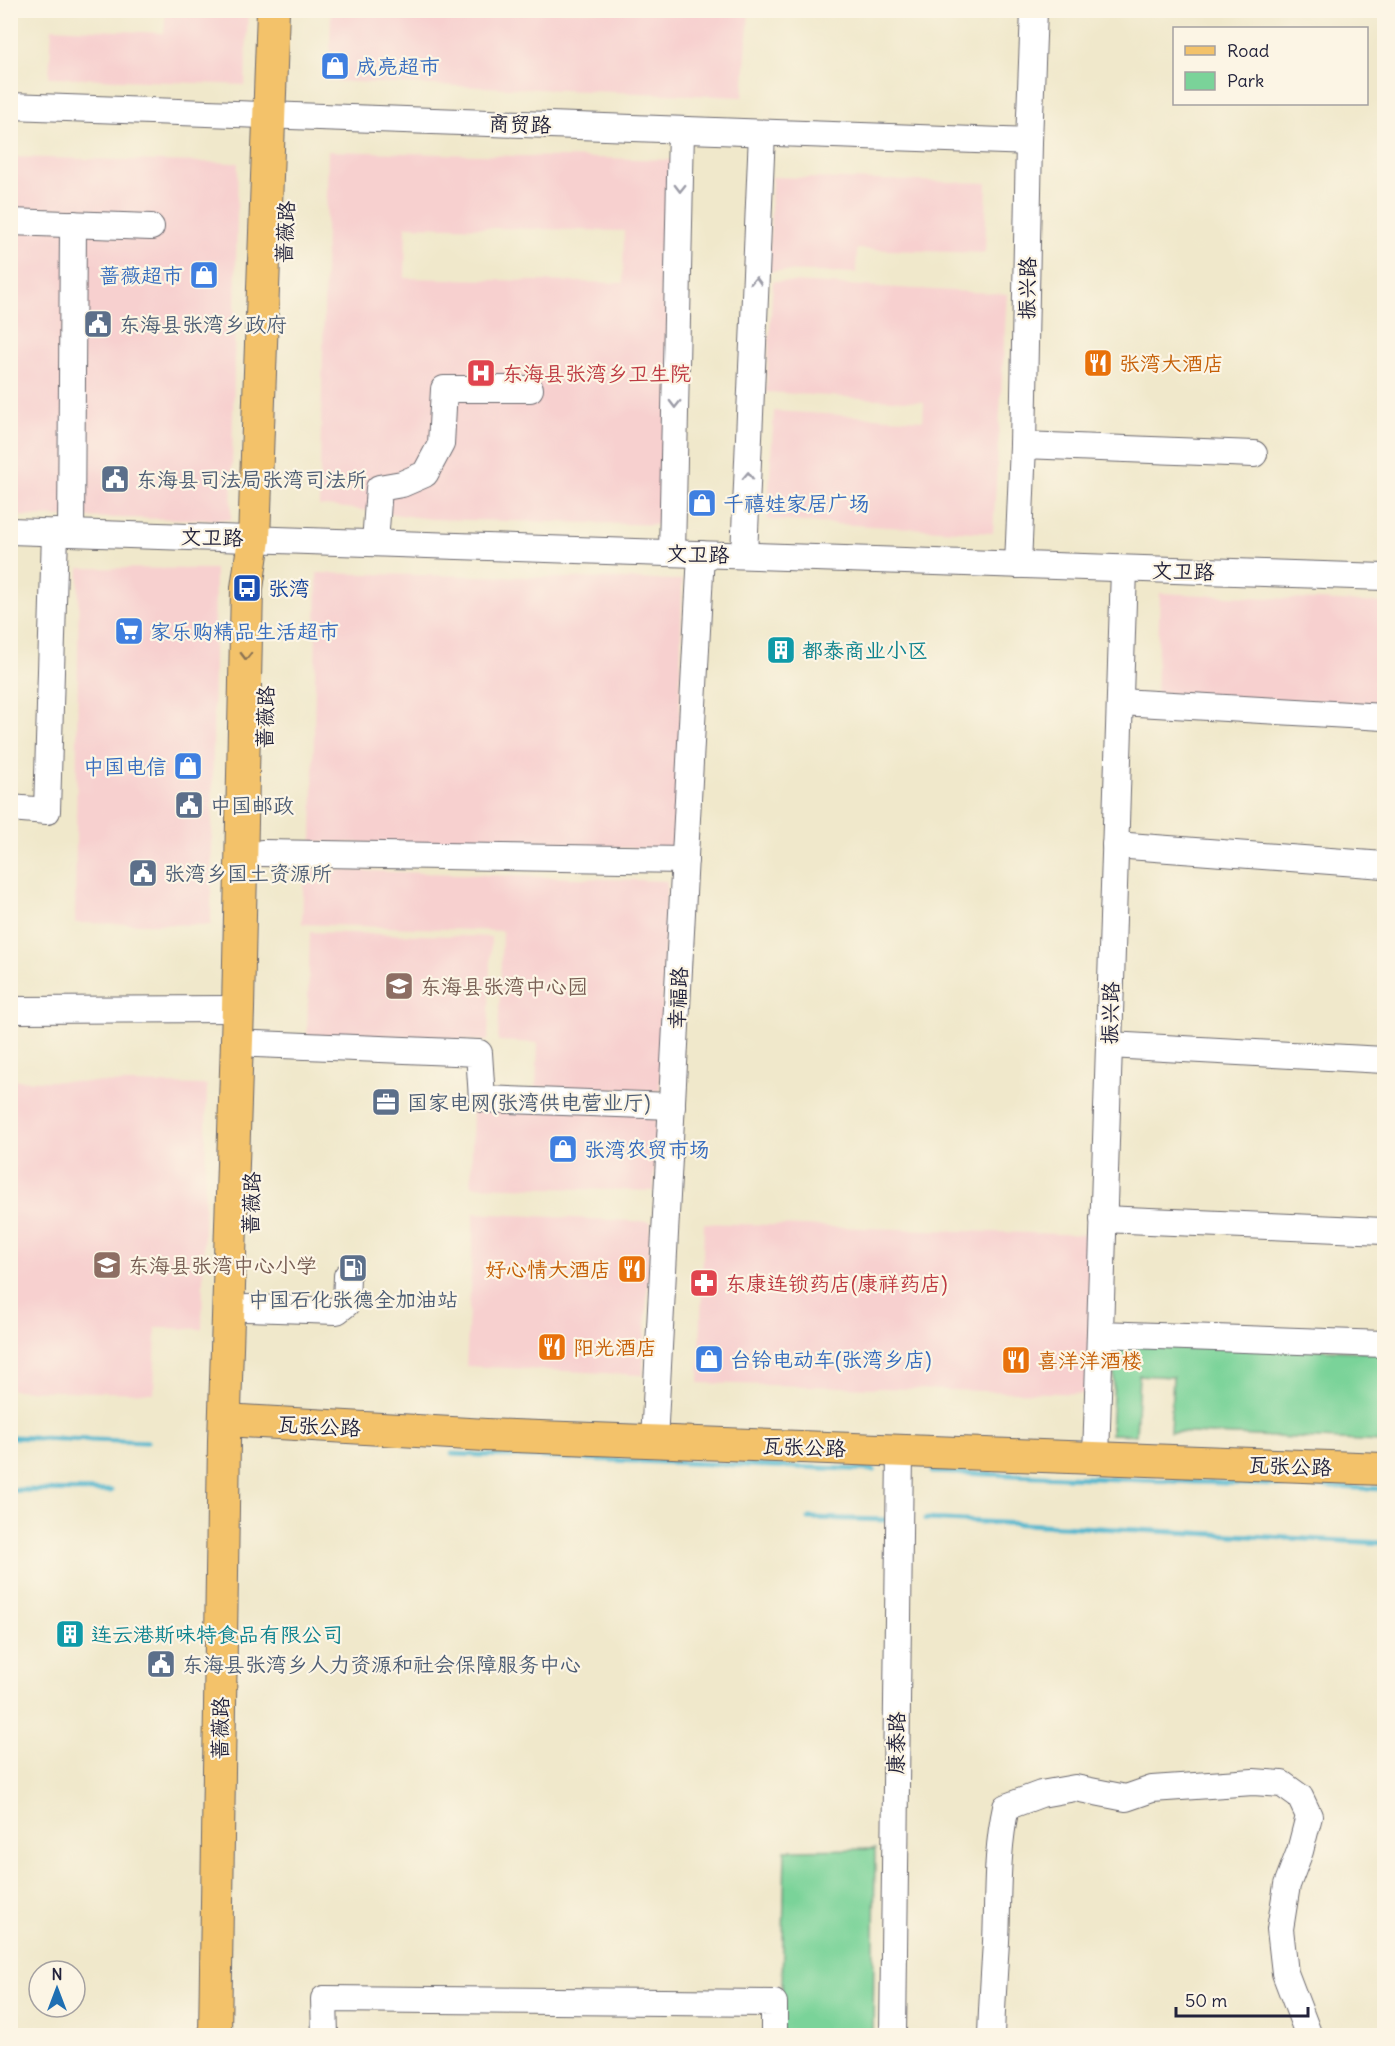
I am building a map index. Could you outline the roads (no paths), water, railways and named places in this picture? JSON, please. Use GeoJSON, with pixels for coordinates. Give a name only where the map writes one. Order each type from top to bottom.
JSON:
{"type":"FeatureCollection","features":[{"type":"Feature","properties":{"kind":"main road","name":"蔷薇路"},"geometry":{"type":"LineString","coordinates":[[273,10],[280,115]]}},
{"type":"Feature","properties":{"kind":"main road","name":"蔷薇路"},"geometry":{"type":"LineString","coordinates":[[225,1420],[242,1388],[247,1308],[262,853],[262,539],[280,115],[293,10]]}},
{"type":"Feature","properties":{"kind":"main road","name":"蔷薇路"},"geometry":{"type":"LineString","coordinates":[[215,2036],[225,1420],[238,1009],[247,588],[262,539]]}},
{"type":"Feature","properties":{"kind":"main road","name":"瓦张公路"},"geometry":{"type":"LineString","coordinates":[[225,1420],[486,1435],[1384,1469]]}},
{"type":"Feature","properties":{"kind":"street","name":"振兴路"},"geometry":{"type":"LineString","coordinates":[[1018,565],[1034,10]]}},
{"type":"Feature","properties":{"kind":"street","name":"商贸路"},"geometry":{"type":"LineString","coordinates":[[10,106],[1029,142]]}},
{"type":"Feature","properties":{"kind":"street"},"geometry":{"type":"LineString","coordinates":[[672,553],[681,130]]}},
{"type":"Feature","properties":{"kind":"street"},"geometry":{"type":"LineString","coordinates":[[744,555],[762,133]]}},
{"type":"Feature","properties":{"kind":"street"},"geometry":{"type":"LineString","coordinates":[[10,222],[151,227]]}},
{"type":"Feature","properties":{"kind":"street"},"geometry":{"type":"LineString","coordinates":[[10,808],[48,811],[63,532],[73,224]]}},
{"type":"Feature","properties":{"kind":"street"},"geometry":{"type":"LineString","coordinates":[[375,543],[379,488],[402,484],[425,474],[441,444],[444,389],[530,389]]}},
{"type":"Feature","properties":{"kind":"street"},"geometry":{"type":"LineString","coordinates":[[1023,445],[1254,454]]}},
{"type":"Feature","properties":{"kind":"street","name":"文卫路"},"geometry":{"type":"LineString","coordinates":[[10,531],[1384,577]]}},
{"type":"Feature","properties":{"kind":"street","name":"幸福路"},"geometry":{"type":"LineString","coordinates":[[654,1442],[701,554]]}},
{"type":"Feature","properties":{"kind":"street","name":"振兴路"},"geometry":{"type":"LineString","coordinates":[[1096,1458],[1124,569]]}},
{"type":"Feature","properties":{"kind":"street"},"geometry":{"type":"LineString","coordinates":[[1120,702],[1384,717]]}},
{"type":"Feature","properties":{"kind":"street"},"geometry":{"type":"LineString","coordinates":[[1115,845],[1384,866]]}},
{"type":"Feature","properties":{"kind":"street"},"geometry":{"type":"LineString","coordinates":[[262,853],[685,860]]}},
{"type":"Feature","properties":{"kind":"street"},"geometry":{"type":"LineString","coordinates":[[10,1010],[238,1009]]}},
{"type":"Feature","properties":{"kind":"street"},"geometry":{"type":"LineString","coordinates":[[256,1044],[479,1053],[482,1099],[672,1106]]}},
{"type":"Feature","properties":{"kind":"street"},"geometry":{"type":"LineString","coordinates":[[1109,1045],[1384,1060]]}},
{"type":"Feature","properties":{"kind":"street"},"geometry":{"type":"LineString","coordinates":[[1103,1219],[1384,1231]]}},
{"type":"Feature","properties":{"kind":"street"},"geometry":{"type":"LineString","coordinates":[[247,1308],[337,1311],[346,1304],[347,1276]]}},
{"type":"Feature","properties":{"kind":"street"},"geometry":{"type":"LineString","coordinates":[[1100,1334],[1384,1344]]}},
{"type":"Feature","properties":{"kind":"street","name":"康泰路"},"geometry":{"type":"LineString","coordinates":[[892,2036],[900,1451]]}},
{"type":"Feature","properties":{"kind":"street"},"geometry":{"type":"LineString","coordinates":[[991,2036],[996,1884],[1001,1829],[1006,1807],[1041,1794],[1075,1788],[1126,1798],[1152,1789],[1253,1782],[1282,1784],[1300,1797],[1310,1816],[1287,1885],[1280,1929],[1285,1973],[1309,2036]]}},
{"type":"Feature","properties":{"kind":"street"},"geometry":{"type":"LineString","coordinates":[[325,2036],[324,1999],[774,2003],[774,2036]]}},
{"type":"Feature","properties":{"kind":"waterway"},"geometry":{"type":"LineString","coordinates":[[10,1437],[147,1442]]}},
{"type":"Feature","properties":{"kind":"waterway"},"geometry":{"type":"LineString","coordinates":[[452,1454],[874,1470]]}},
{"type":"Feature","properties":{"kind":"waterway"},"geometry":{"type":"LineString","coordinates":[[932,1472],[1384,1489]]}},
{"type":"Feature","properties":{"kind":"waterway"},"geometry":{"type":"LineString","coordinates":[[10,1490],[111,1491]]}},
{"type":"Feature","properties":{"kind":"waterway"},"geometry":{"type":"LineString","coordinates":[[809,1518],[887,1520]]}},
{"type":"Feature","properties":{"kind":"waterway"},"geometry":{"type":"LineString","coordinates":[[925,1519],[1384,1543]]}},
{"type":"Feature","properties":{"kind":"place","name":"成亮超市"},"geometry":{"type":"Point","coordinates":[335,66]}},
{"type":"Feature","properties":{"kind":"place","name":"蔷薇超市"},"geometry":{"type":"Point","coordinates":[204,275]}},
{"type":"Feature","properties":{"kind":"place","name":"东海县张湾乡政府"},"geometry":{"type":"Point","coordinates":[98,324]}},
{"type":"Feature","properties":{"kind":"place","name":"张湾大酒店"},"geometry":{"type":"Point","coordinates":[1098,363]}},
{"type":"Feature","properties":{"kind":"place","name":"东海县张湾乡卫生院"},"geometry":{"type":"Point","coordinates":[481,373]}},
{"type":"Feature","properties":{"kind":"place","name":"东海县司法局张湾司法所"},"geometry":{"type":"Point","coordinates":[115,479]}},
{"type":"Feature","properties":{"kind":"place","name":"千禧娃家居广场"},"geometry":{"type":"Point","coordinates":[702,503]}},
{"type":"Feature","properties":{"kind":"place","name":"张湾"},"geometry":{"type":"Point","coordinates":[247,588]}},
{"type":"Feature","properties":{"kind":"place","name":"家乐购精品生活超市"},"geometry":{"type":"Point","coordinates":[129,631]}},
{"type":"Feature","properties":{"kind":"place","name":"都泰商业小区"},"geometry":{"type":"Point","coordinates":[781,650]}},
{"type":"Feature","properties":{"kind":"place","name":"中国电信"},"geometry":{"type":"Point","coordinates":[188,766]}},
{"type":"Feature","properties":{"kind":"place","name":"中国邮政"},"geometry":{"type":"Point","coordinates":[189,805]}},
{"type":"Feature","properties":{"kind":"place","name":"张湾乡国土资源所"},"geometry":{"type":"Point","coordinates":[143,873]}},
{"type":"Feature","properties":{"kind":"place","name":"东海县张湾中心园"},"geometry":{"type":"Point","coordinates":[399,986]}},
{"type":"Feature","properties":{"kind":"place","name":"国家电网(张湾供电营业厅)"},"geometry":{"type":"Point","coordinates":[386,1102]}},
{"type":"Feature","properties":{"kind":"place","name":"张湾农贸市场"},"geometry":{"type":"Point","coordinates":[563,1149]}},
{"type":"Feature","properties":{"kind":"place","name":"东海县张湾中心小学"},"geometry":{"type":"Point","coordinates":[107,1265]}},
{"type":"Feature","properties":{"kind":"place","name":"中国石化张德全加油站"},"geometry":{"type":"Point","coordinates":[353,1268]}},
{"type":"Feature","properties":{"kind":"place","name":"好心情大酒店"},"geometry":{"type":"Point","coordinates":[632,1269]}},
{"type":"Feature","properties":{"kind":"place","name":"东康连锁药店(康祥药店)"},"geometry":{"type":"Point","coordinates":[704,1283]}},
{"type":"Feature","properties":{"kind":"place","name":"阳光酒店"},"geometry":{"type":"Point","coordinates":[552,1347]}},
{"type":"Feature","properties":{"kind":"place","name":"台铃电动车(张湾乡店)"},"geometry":{"type":"Point","coordinates":[709,1359]}},
{"type":"Feature","properties":{"kind":"place","name":"喜洋洋酒楼"},"geometry":{"type":"Point","coordinates":[1016,1360]}},
{"type":"Feature","properties":{"kind":"place","name":"连云港斯味特食品有限公司"},"geometry":{"type":"Point","coordinates":[70,1634]}},
{"type":"Feature","properties":{"kind":"place","name":"东海县张湾乡人力资源和社会保障服务中心"},"geometry":{"type":"Point","coordinates":[161,1664]}}]}
